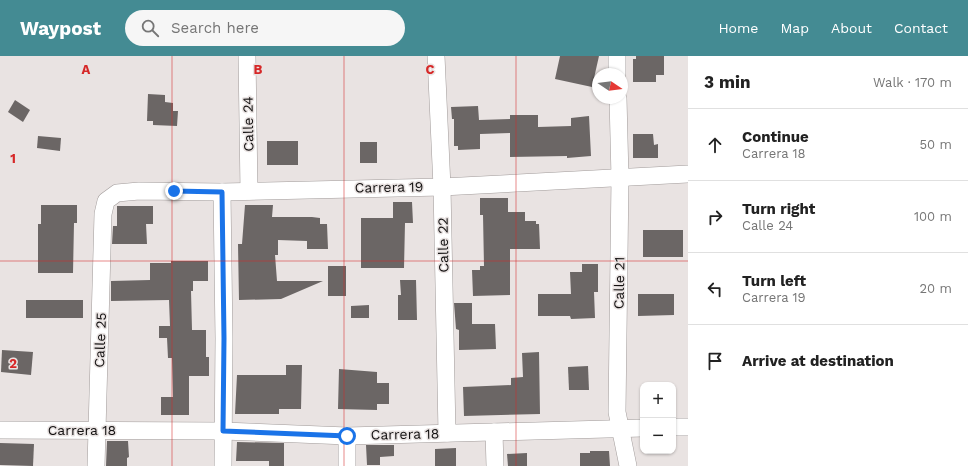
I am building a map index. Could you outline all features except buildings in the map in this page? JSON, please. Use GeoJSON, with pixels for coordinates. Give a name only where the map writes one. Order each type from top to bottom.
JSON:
{"type":"FeatureCollection","features":[{"type":"Feature","properties":{"kind":"street","name":"Calle 24"},"geometry":{"type":"LineString","coordinates":[[247,56],[249,191]]}},
{"type":"Feature","properties":{"kind":"street","name":"Calle 22"},"geometry":{"type":"LineString","coordinates":[[436,56],[442,187],[447,433]]}},
{"type":"Feature","properties":{"kind":"street"},"geometry":{"type":"LineString","coordinates":[[617,56],[617,68]]}},
{"type":"Feature","properties":{"kind":"street","name":"Calle 21"},"geometry":{"type":"LineString","coordinates":[[618,104],[620,178],[617,412],[628,466]]}},
{"type":"Feature","properties":{"kind":"street","name":"Carrera 19"},"geometry":{"type":"LineString","coordinates":[[103,214],[106,201],[117,193],[139,191],[222,192],[442,187],[688,174]]}},
{"type":"Feature","properties":{"kind":"street"},"geometry":{"type":"LineString","coordinates":[[222,192],[224,338],[223,466]]}},
{"type":"Feature","properties":{"kind":"street","name":"Calle 25"},"geometry":{"type":"LineString","coordinates":[[96,466],[103,214]]}},
{"type":"Feature","properties":{"kind":"street"},"geometry":{"type":"LineString","coordinates":[[676,427],[688,427]]}},
{"type":"Feature","properties":{"kind":"street","name":"Carrera 18"},"geometry":{"type":"LineString","coordinates":[[0,430],[223,431],[347,436],[640,428]]}},
{"type":"Feature","properties":{"kind":"street"},"geometry":{"type":"LineString","coordinates":[[494,432],[496,466]]}},
{"type":"Feature","properties":{"kind":"street"},"geometry":{"type":"LineString","coordinates":[[347,436],[347,466]]}},
{"type":"Feature","properties":{"kind":"route"},"geometry":{"type":"LineString","coordinates":[[174,191],[222,192],[224,338],[223,431],[347,436]]}}]}
